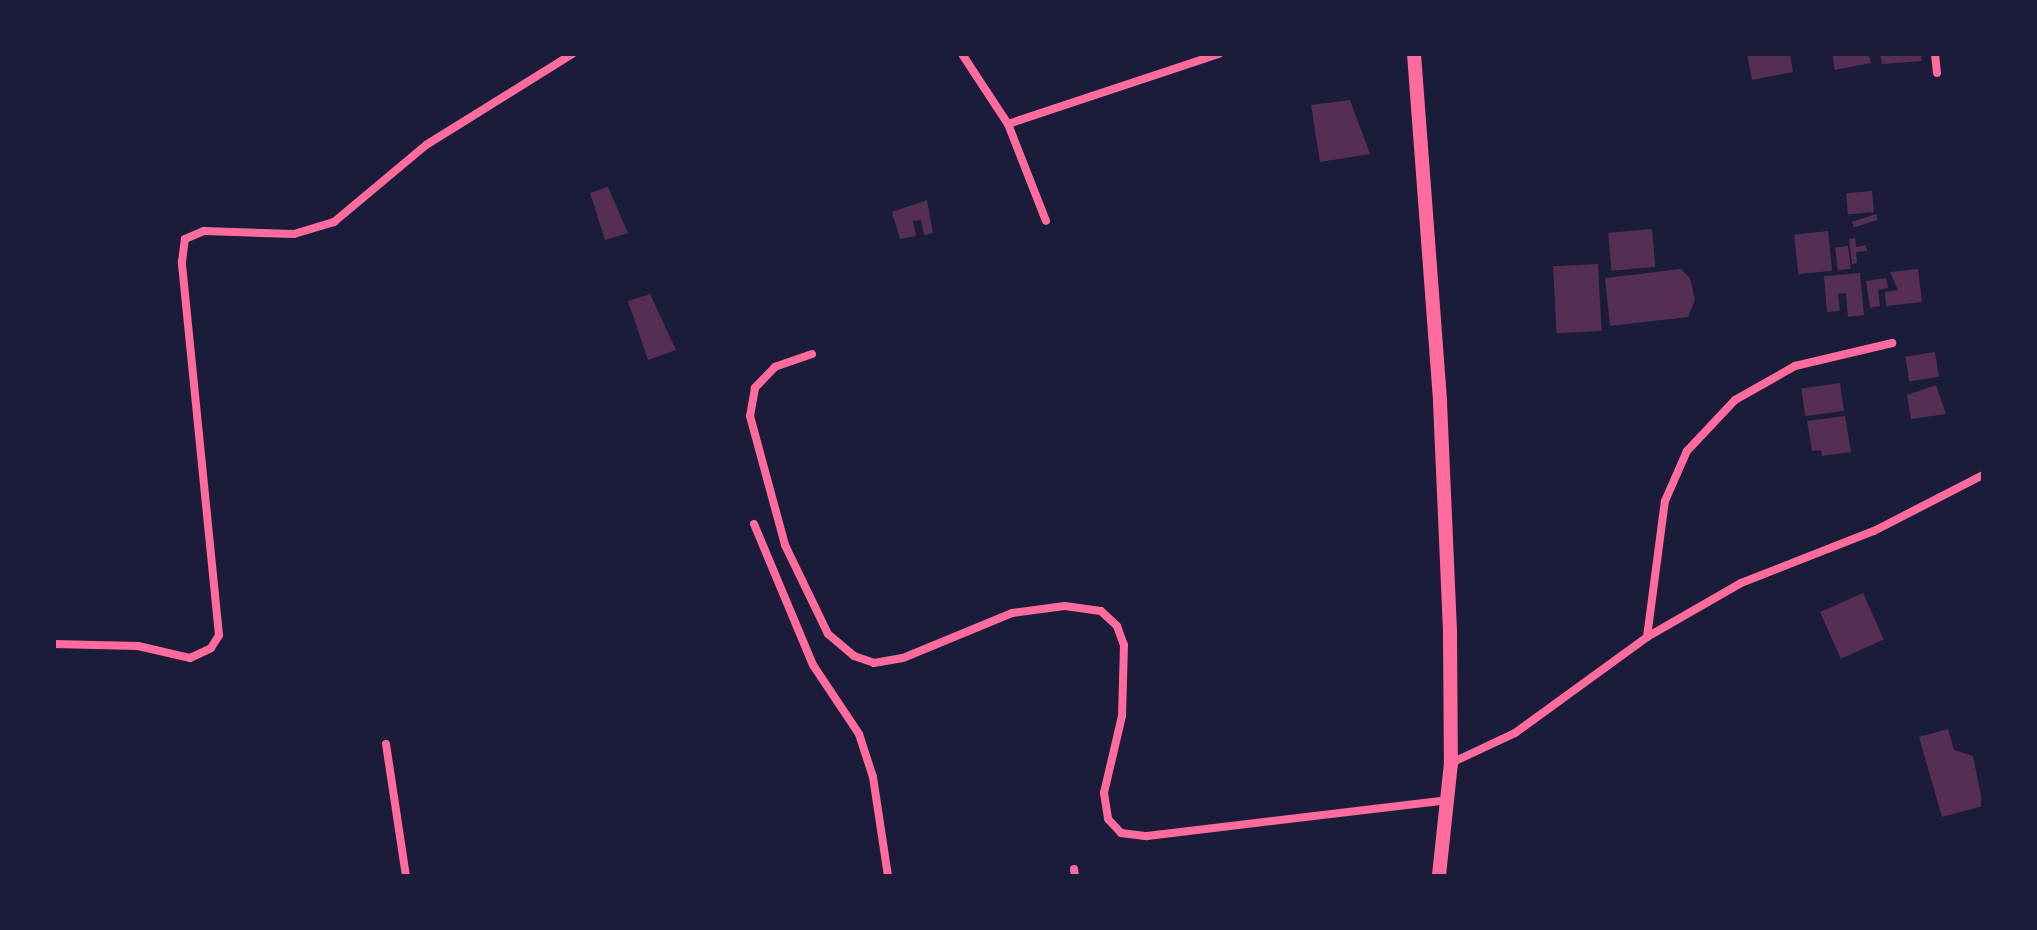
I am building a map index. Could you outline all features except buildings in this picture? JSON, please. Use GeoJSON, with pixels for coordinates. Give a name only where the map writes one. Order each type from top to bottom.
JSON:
{"type":"FeatureCollection","features":[{"type":"Feature","properties":{"kind":"street"},"geometry":{"type":"LineString","coordinates":[[54,644],[138,646],[190,658],[211,648],[219,635],[182,262],[185,239],[204,231],[294,234],[334,222],[426,145],[572,54]]}},
{"type":"Feature","properties":{"kind":"street"},"geometry":{"type":"LineString","coordinates":[[962,54],[1008,124],[1046,221]]}},
{"type":"Feature","properties":{"kind":"street"},"geometry":{"type":"LineString","coordinates":[[1008,124],[1219,54]]}},
{"type":"Feature","properties":{"kind":"street"},"geometry":{"type":"LineString","coordinates":[[1414,54],[1440,402],[1451,763],[1439,876]]}},
{"type":"Feature","properties":{"kind":"street"},"geometry":{"type":"LineString","coordinates":[[1935,54],[1937,73]]}},
{"type":"Feature","properties":{"kind":"street"},"geometry":{"type":"LineString","coordinates":[[1647,637],[1665,501],[1687,451],[1735,400],[1795,366],[1892,343]]}},
{"type":"Feature","properties":{"kind":"street"},"geometry":{"type":"LineString","coordinates":[[812,354],[775,367],[755,388],[750,416],[785,545],[828,634],[854,656],[874,663],[903,658],[1012,613],[1065,606],[1101,611],[1117,626],[1124,645],[1122,716],[1104,793],[1108,819],[1121,833],[1147,836],[1448,800]]}},
{"type":"Feature","properties":{"kind":"street"},"geometry":{"type":"LineString","coordinates":[[1451,763],[1515,733],[1647,637],[1741,583],[1874,531],[1983,475]]}},
{"type":"Feature","properties":{"kind":"street"},"geometry":{"type":"LineString","coordinates":[[754,524],[819,678],[859,734],[873,777],[888,876]]}},
{"type":"Feature","properties":{"kind":"street"},"geometry":{"type":"LineString","coordinates":[[386,744],[406,876]]}}]}
